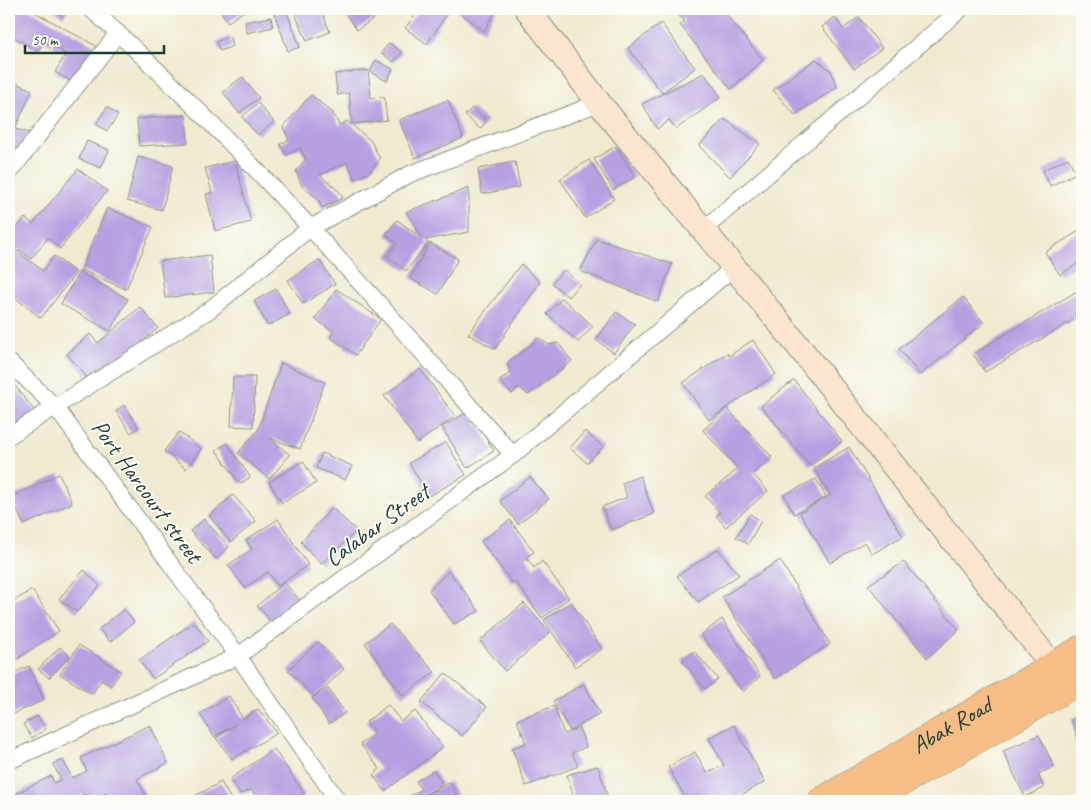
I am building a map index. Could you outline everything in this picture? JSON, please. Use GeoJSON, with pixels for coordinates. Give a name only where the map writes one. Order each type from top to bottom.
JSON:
{"type":"FeatureCollection","features":[{"type":"Feature","properties":{"kind":"highway","name":"Abak Road"},"geometry":{"type":"LineString","coordinates":[[822,801],[1082,649]]}},
{"type":"Feature","properties":{"kind":"highway","name":"Abak Road"},"geometry":{"type":"LineString","coordinates":[[868,801],[1080,683]]}},
{"type":"Feature","properties":{"kind":"street"},"geometry":{"type":"LineString","coordinates":[[91,9],[118,32],[222,134],[310,228],[513,455]]}},
{"type":"Feature","properties":{"kind":"street"},"geometry":{"type":"LineString","coordinates":[[528,9],[599,103],[788,332],[1053,666],[1080,683]]}},
{"type":"Feature","properties":{"kind":"street"},"geometry":{"type":"LineString","coordinates":[[703,230],[961,9]]}},
{"type":"Feature","properties":{"kind":"street"},"geometry":{"type":"LineString","coordinates":[[9,173],[118,32]]}},
{"type":"Feature","properties":{"kind":"street"},"geometry":{"type":"LineString","coordinates":[[9,436],[208,311],[310,228],[410,174],[599,103]]}},
{"type":"Feature","properties":{"kind":"street","name":"Calabar Street"},"geometry":{"type":"LineString","coordinates":[[9,761],[238,656],[513,455],[734,267]]}},
{"type":"Feature","properties":{"kind":"street","name":"Port Harcourt street"},"geometry":{"type":"LineString","coordinates":[[9,362],[56,408],[238,656],[338,801]]}},
{"type":"Feature","properties":{"kind":"building"},"geometry":{"type":"Polygon","coordinates":[[[17,9],[29,9],[98,47],[76,84],[55,72],[66,54],[44,41],[38,51],[9,34],[9,24],[17,9]]]}},
{"type":"Feature","properties":{"kind":"building"},"geometry":{"type":"Polygon","coordinates":[[[53,9],[69,9],[63,17],[53,9]]]}},
{"type":"Feature","properties":{"kind":"building"},"geometry":{"type":"Polygon","coordinates":[[[219,9],[247,9],[228,22],[219,9]]]}},
{"type":"Feature","properties":{"kind":"building"},"geometry":{"type":"Polygon","coordinates":[[[286,9],[300,47],[288,51],[274,13],[286,9]]]}},
{"type":"Feature","properties":{"kind":"building"},"geometry":{"type":"Polygon","coordinates":[[[309,9],[321,9],[330,32],[307,41],[295,14],[309,9]]]}},
{"type":"Feature","properties":{"kind":"building"},"geometry":{"type":"Polygon","coordinates":[[[342,9],[388,9],[357,30],[342,9]]]}},
{"type":"Feature","properties":{"kind":"building"},"geometry":{"type":"Polygon","coordinates":[[[420,9],[443,9],[448,12],[427,44],[405,28],[420,9]]]}},
{"type":"Feature","properties":{"kind":"building"},"geometry":{"type":"Polygon","coordinates":[[[455,9],[497,9],[484,31],[455,9]]]}},
{"type":"Feature","properties":{"kind":"building"},"geometry":{"type":"Polygon","coordinates":[[[671,9],[722,9],[763,60],[731,89],[680,25],[685,21],[671,9]]]}},
{"type":"Feature","properties":{"kind":"building"},"geometry":{"type":"Polygon","coordinates":[[[271,17],[273,27],[247,33],[245,22],[271,17]]]}},
{"type":"Feature","properties":{"kind":"building"},"geometry":{"type":"Polygon","coordinates":[[[835,17],[843,29],[859,17],[882,48],[854,69],[822,27],[835,17]]]}},
{"type":"Feature","properties":{"kind":"building"},"geometry":{"type":"Polygon","coordinates":[[[661,23],[695,68],[662,93],[628,48],[661,23]]]}},
{"type":"Feature","properties":{"kind":"building"},"geometry":{"type":"Polygon","coordinates":[[[229,36],[233,46],[220,51],[216,42],[229,36]]]}},
{"type":"Feature","properties":{"kind":"building"},"geometry":{"type":"Polygon","coordinates":[[[389,43],[402,52],[394,62],[381,53],[389,43]]]}},
{"type":"Feature","properties":{"kind":"building"},"geometry":{"type":"Polygon","coordinates":[[[816,59],[831,71],[837,87],[795,115],[773,90],[816,59]]]}},
{"type":"Feature","properties":{"kind":"building"},"geometry":{"type":"Polygon","coordinates":[[[376,60],[393,69],[387,81],[370,72],[376,60]]]}},
{"type":"Feature","properties":{"kind":"building"},"geometry":{"type":"Polygon","coordinates":[[[368,70],[371,98],[384,97],[387,120],[352,124],[349,93],[337,95],[335,74],[368,70]]]}},
{"type":"Feature","properties":{"kind":"building"},"geometry":{"type":"Polygon","coordinates":[[[704,73],[721,97],[676,129],[669,120],[657,129],[642,104],[704,73]]]}},
{"type":"Feature","properties":{"kind":"building"},"geometry":{"type":"Polygon","coordinates":[[[242,77],[259,98],[239,113],[223,92],[242,77]]]}},
{"type":"Feature","properties":{"kind":"building"},"geometry":{"type":"Polygon","coordinates":[[[9,80],[32,90],[15,129],[33,134],[26,163],[9,159],[9,80]]]}},
{"type":"Feature","properties":{"kind":"building"},"geometry":{"type":"Polygon","coordinates":[[[311,95],[333,113],[339,125],[347,121],[371,141],[380,159],[368,173],[355,179],[347,162],[320,175],[340,192],[343,198],[322,208],[318,199],[302,186],[296,171],[306,159],[300,148],[286,155],[280,144],[289,140],[283,127],[311,95]]]}},
{"type":"Feature","properties":{"kind":"building"},"geometry":{"type":"Polygon","coordinates":[[[448,100],[463,138],[415,158],[399,120],[448,100]]]}},
{"type":"Feature","properties":{"kind":"building"},"geometry":{"type":"Polygon","coordinates":[[[258,103],[274,122],[258,135],[242,117],[258,103]]]}},
{"type":"Feature","properties":{"kind":"building"},"geometry":{"type":"Polygon","coordinates":[[[107,107],[118,115],[107,131],[96,124],[107,107]]]}},
{"type":"Feature","properties":{"kind":"building"},"geometry":{"type":"Polygon","coordinates":[[[472,108],[487,121],[480,129],[465,115],[472,108]]]}},
{"type":"Feature","properties":{"kind":"building"},"geometry":{"type":"Polygon","coordinates":[[[186,115],[188,143],[139,146],[137,119],[186,115]]]}},
{"type":"Feature","properties":{"kind":"building"},"geometry":{"type":"Polygon","coordinates":[[[724,119],[760,144],[730,177],[699,146],[724,119]]]}},
{"type":"Feature","properties":{"kind":"building"},"geometry":{"type":"Polygon","coordinates":[[[87,141],[109,150],[101,168],[79,159],[87,141]]]}},
{"type":"Feature","properties":{"kind":"building"},"geometry":{"type":"Polygon","coordinates":[[[616,146],[635,177],[613,190],[594,159],[616,146]]]}},
{"type":"Feature","properties":{"kind":"building"},"geometry":{"type":"Polygon","coordinates":[[[138,157],[173,166],[162,210],[127,201],[138,157]]]}},
{"type":"Feature","properties":{"kind":"building"},"geometry":{"type":"Polygon","coordinates":[[[1068,158],[1076,173],[1050,186],[1043,170],[1068,158]]]}},
{"type":"Feature","properties":{"kind":"building"},"geometry":{"type":"Polygon","coordinates":[[[589,160],[614,199],[585,218],[560,179],[589,160]]]}},
{"type":"Feature","properties":{"kind":"building"},"geometry":{"type":"Polygon","coordinates":[[[235,161],[251,222],[215,231],[206,194],[212,193],[205,168],[235,161]]]}},
{"type":"Feature","properties":{"kind":"building"},"geometry":{"type":"Polygon","coordinates":[[[515,162],[520,187],[482,194],[478,169],[515,162]]]}},
{"type":"Feature","properties":{"kind":"building"},"geometry":{"type":"Polygon","coordinates":[[[78,169],[107,191],[60,249],[48,238],[31,259],[9,241],[9,237],[25,218],[33,224],[78,169]]]}},
{"type":"Feature","properties":{"kind":"building"},"geometry":{"type":"Polygon","coordinates":[[[469,188],[469,232],[425,240],[428,243],[406,271],[387,256],[397,243],[386,235],[397,220],[423,239],[406,212],[469,188]]]}},
{"type":"Feature","properties":{"kind":"building"},"geometry":{"type":"Polygon","coordinates":[[[107,208],[153,227],[126,289],[81,270],[107,208]]]}},
{"type":"Feature","properties":{"kind":"building"},"geometry":{"type":"Polygon","coordinates":[[[1082,229],[1082,261],[1060,275],[1045,252],[1082,229]]]}},
{"type":"Feature","properties":{"kind":"building"},"geometry":{"type":"Polygon","coordinates":[[[597,239],[672,264],[658,302],[580,271],[597,239]]]}},
{"type":"Feature","properties":{"kind":"building"},"geometry":{"type":"Polygon","coordinates":[[[430,243],[458,259],[438,294],[410,278],[430,243]]]}},
{"type":"Feature","properties":{"kind":"building"},"geometry":{"type":"Polygon","coordinates":[[[16,250],[43,271],[54,256],[76,273],[41,318],[9,293],[9,260],[16,250]]]}},
{"type":"Feature","properties":{"kind":"building"},"geometry":{"type":"Polygon","coordinates":[[[210,255],[214,292],[165,298],[160,261],[210,255]]]}},
{"type":"Feature","properties":{"kind":"building"},"geometry":{"type":"Polygon","coordinates":[[[319,260],[335,284],[303,304],[288,280],[319,260]]]}},
{"type":"Feature","properties":{"kind":"building"},"geometry":{"type":"Polygon","coordinates":[[[521,264],[540,282],[495,349],[468,334],[521,264]]]}},
{"type":"Feature","properties":{"kind":"building"},"geometry":{"type":"Polygon","coordinates":[[[564,270],[580,284],[568,297],[552,283],[564,270]]]}},
{"type":"Feature","properties":{"kind":"building"},"geometry":{"type":"Polygon","coordinates":[[[79,272],[128,299],[110,331],[61,304],[79,272]]]}},
{"type":"Feature","properties":{"kind":"building"},"geometry":{"type":"Polygon","coordinates":[[[1082,288],[1082,315],[985,372],[973,354],[1082,288]]]}},
{"type":"Feature","properties":{"kind":"building"},"geometry":{"type":"Polygon","coordinates":[[[276,289],[290,314],[268,326],[254,301],[276,289]]]}},
{"type":"Feature","properties":{"kind":"building"},"geometry":{"type":"Polygon","coordinates":[[[336,289],[381,319],[356,355],[330,337],[334,332],[315,319],[336,289]]]}},
{"type":"Feature","properties":{"kind":"building"},"geometry":{"type":"Polygon","coordinates":[[[963,297],[984,323],[920,375],[899,349],[963,297]]]}},
{"type":"Feature","properties":{"kind":"building"},"geometry":{"type":"Polygon","coordinates":[[[562,298],[593,326],[578,342],[547,314],[562,298]]]}},
{"type":"Feature","properties":{"kind":"building"},"geometry":{"type":"Polygon","coordinates":[[[140,307],[158,328],[93,384],[67,354],[90,334],[98,343],[140,307]]]}},
{"type":"Feature","properties":{"kind":"building"},"geometry":{"type":"Polygon","coordinates":[[[616,312],[635,324],[614,353],[596,340],[616,312]]]}},
{"type":"Feature","properties":{"kind":"building"},"geometry":{"type":"Polygon","coordinates":[[[539,338],[549,345],[558,343],[572,361],[528,395],[519,387],[512,394],[499,380],[511,373],[507,363],[539,338]]]}},
{"type":"Feature","properties":{"kind":"building"},"geometry":{"type":"Polygon","coordinates":[[[753,340],[776,374],[709,420],[683,383],[727,353],[729,356],[753,340]]]}},
{"type":"Feature","properties":{"kind":"building"},"geometry":{"type":"Polygon","coordinates":[[[281,363],[325,382],[300,449],[270,438],[290,455],[269,479],[238,453],[258,430],[281,363]]]}},
{"type":"Feature","properties":{"kind":"building"},"geometry":{"type":"Polygon","coordinates":[[[420,369],[455,416],[418,443],[384,396],[420,369]]]}},
{"type":"Feature","properties":{"kind":"building"},"geometry":{"type":"Polygon","coordinates":[[[233,377],[255,377],[253,427],[231,426],[233,377]]]}},
{"type":"Feature","properties":{"kind":"building"},"geometry":{"type":"Polygon","coordinates":[[[9,378],[37,414],[9,436],[9,378]]]}},
{"type":"Feature","properties":{"kind":"building"},"geometry":{"type":"Polygon","coordinates":[[[794,380],[842,441],[810,466],[761,406],[794,380]]]}},
{"type":"Feature","properties":{"kind":"building"},"geometry":{"type":"Polygon","coordinates":[[[124,405],[139,428],[131,433],[116,411],[124,405]]]}},
{"type":"Feature","properties":{"kind":"building"},"geometry":{"type":"Polygon","coordinates":[[[727,408],[772,457],[753,474],[768,491],[726,527],[716,516],[720,513],[705,496],[738,469],[703,430],[727,408]]]}},
{"type":"Feature","properties":{"kind":"building"},"geometry":{"type":"Polygon","coordinates":[[[469,411],[494,451],[467,468],[442,427],[469,411]]]}},
{"type":"Feature","properties":{"kind":"building"},"geometry":{"type":"Polygon","coordinates":[[[585,431],[603,447],[587,463],[570,448],[585,431]]]}},
{"type":"Feature","properties":{"kind":"building"},"geometry":{"type":"Polygon","coordinates":[[[179,432],[201,449],[186,469],[164,451],[179,432]]]}},
{"type":"Feature","properties":{"kind":"building"},"geometry":{"type":"Polygon","coordinates":[[[446,442],[466,475],[429,496],[409,463],[446,442]]]}},
{"type":"Feature","properties":{"kind":"building"},"geometry":{"type":"Polygon","coordinates":[[[227,443],[250,477],[240,484],[216,450],[227,443]]]}},
{"type":"Feature","properties":{"kind":"building"},"geometry":{"type":"Polygon","coordinates":[[[849,447],[903,536],[872,554],[865,542],[830,563],[800,513],[830,495],[814,468],[849,447]]]}},
{"type":"Feature","properties":{"kind":"building"},"geometry":{"type":"Polygon","coordinates":[[[322,453],[352,466],[345,480],[316,468],[322,453]]]}},
{"type":"Feature","properties":{"kind":"building"},"geometry":{"type":"Polygon","coordinates":[[[303,461],[316,483],[282,503],[269,482],[303,461]]]}},
{"type":"Feature","properties":{"kind":"building"},"geometry":{"type":"Polygon","coordinates":[[[59,474],[72,503],[24,525],[11,497],[59,474]]]}},
{"type":"Feature","properties":{"kind":"building"},"geometry":{"type":"Polygon","coordinates":[[[640,476],[654,514],[611,530],[602,507],[627,497],[622,483],[640,476]]]}},
{"type":"Feature","properties":{"kind":"building"},"geometry":{"type":"Polygon","coordinates":[[[530,477],[549,499],[518,524],[500,501],[530,477]]]}},
{"type":"Feature","properties":{"kind":"building"},"geometry":{"type":"Polygon","coordinates":[[[816,479],[826,497],[794,514],[784,495],[816,479]]]}},
{"type":"Feature","properties":{"kind":"building"},"geometry":{"type":"Polygon","coordinates":[[[233,495],[256,521],[231,542],[209,516],[233,495]]]}},
{"type":"Feature","properties":{"kind":"building"},"geometry":{"type":"Polygon","coordinates":[[[332,508],[357,531],[321,564],[301,542],[332,508]]]}},
{"type":"Feature","properties":{"kind":"building"},"geometry":{"type":"Polygon","coordinates":[[[750,514],[761,521],[748,544],[736,537],[750,514]]]}},
{"type":"Feature","properties":{"kind":"building"},"geometry":{"type":"Polygon","coordinates":[[[204,519],[229,547],[216,559],[190,531],[204,519]]]}},
{"type":"Feature","properties":{"kind":"building"},"geometry":{"type":"Polygon","coordinates":[[[278,519],[308,565],[278,586],[268,572],[245,588],[228,565],[252,549],[246,540],[278,519]]]}},
{"type":"Feature","properties":{"kind":"building"},"geometry":{"type":"Polygon","coordinates":[[[510,520],[534,552],[526,557],[534,568],[542,561],[569,598],[542,618],[515,581],[512,583],[481,541],[510,520]]]}},
{"type":"Feature","properties":{"kind":"building"},"geometry":{"type":"Polygon","coordinates":[[[718,549],[739,575],[698,602],[677,576],[718,549]]]}},
{"type":"Feature","properties":{"kind":"building"},"geometry":{"type":"Polygon","coordinates":[[[780,560],[830,644],[775,679],[722,597],[780,560]]]}},
{"type":"Feature","properties":{"kind":"building"},"geometry":{"type":"Polygon","coordinates":[[[904,562],[959,630],[927,658],[868,585],[904,562]]]}},
{"type":"Feature","properties":{"kind":"building"},"geometry":{"type":"Polygon","coordinates":[[[84,570],[100,586],[77,612],[59,599],[84,570]]]}},
{"type":"Feature","properties":{"kind":"building"},"geometry":{"type":"Polygon","coordinates":[[[449,571],[479,611],[454,624],[429,590],[449,571]]]}},
{"type":"Feature","properties":{"kind":"building"},"geometry":{"type":"Polygon","coordinates":[[[284,582],[303,604],[277,628],[257,606],[284,582]]]}},
{"type":"Feature","properties":{"kind":"building"},"geometry":{"type":"Polygon","coordinates":[[[32,590],[59,631],[17,659],[9,645],[9,604],[32,590]]]}},
{"type":"Feature","properties":{"kind":"building"},"geometry":{"type":"Polygon","coordinates":[[[571,602],[602,649],[575,667],[544,620],[571,602]]]}},
{"type":"Feature","properties":{"kind":"building"},"geometry":{"type":"Polygon","coordinates":[[[524,603],[550,633],[505,671],[480,641],[524,603]]]}},
{"type":"Feature","properties":{"kind":"building"},"geometry":{"type":"Polygon","coordinates":[[[124,609],[134,622],[110,642],[99,629],[124,609]]]}},
{"type":"Feature","properties":{"kind":"building"},"geometry":{"type":"Polygon","coordinates":[[[722,619],[760,676],[743,692],[701,635],[722,619]]]}},
{"type":"Feature","properties":{"kind":"building"},"geometry":{"type":"Polygon","coordinates":[[[194,622],[208,641],[153,679],[139,660],[194,622]]]}},
{"type":"Feature","properties":{"kind":"building"},"geometry":{"type":"Polygon","coordinates":[[[390,624],[435,672],[403,696],[365,643],[390,624]]]}},
{"type":"Feature","properties":{"kind":"building"},"geometry":{"type":"Polygon","coordinates":[[[318,642],[344,669],[314,697],[288,670],[318,642]]]}},
{"type":"Feature","properties":{"kind":"building"},"geometry":{"type":"Polygon","coordinates":[[[79,645],[121,671],[111,686],[101,680],[92,694],[60,674],[79,645]]]}},
{"type":"Feature","properties":{"kind":"building"},"geometry":{"type":"Polygon","coordinates":[[[60,647],[70,656],[49,678],[38,669],[60,647]]]}},
{"type":"Feature","properties":{"kind":"building"},"geometry":{"type":"Polygon","coordinates":[[[694,651],[718,679],[705,689],[682,661],[694,651]]]}},
{"type":"Feature","properties":{"kind":"building"},"geometry":{"type":"Polygon","coordinates":[[[29,666],[44,700],[9,716],[9,675],[29,666]]]}},
{"type":"Feature","properties":{"kind":"building"},"geometry":{"type":"Polygon","coordinates":[[[445,673],[487,707],[462,736],[421,702],[445,673]]]}},
{"type":"Feature","properties":{"kind":"building"},"geometry":{"type":"Polygon","coordinates":[[[584,684],[600,714],[570,731],[553,701],[584,684]]]}},
{"type":"Feature","properties":{"kind":"building"},"geometry":{"type":"Polygon","coordinates":[[[328,688],[345,713],[329,724],[312,698],[328,688]]]}},
{"type":"Feature","properties":{"kind":"building"},"geometry":{"type":"Polygon","coordinates":[[[229,696],[243,719],[258,709],[277,733],[232,759],[216,738],[236,724],[214,737],[200,714],[229,696]]]}},
{"type":"Feature","properties":{"kind":"building"},"geometry":{"type":"Polygon","coordinates":[[[388,705],[401,721],[415,711],[443,747],[385,791],[373,775],[380,769],[360,744],[375,733],[366,722],[388,705]]]}},
{"type":"Feature","properties":{"kind":"building"},"geometry":{"type":"Polygon","coordinates":[[[554,706],[564,734],[579,728],[586,747],[572,753],[578,766],[526,786],[512,748],[526,743],[517,720],[554,706]]]}},
{"type":"Feature","properties":{"kind":"building"},"geometry":{"type":"Polygon","coordinates":[[[1082,715],[1082,742],[1079,743],[1071,719],[1082,715]]]}},
{"type":"Feature","properties":{"kind":"building"},"geometry":{"type":"Polygon","coordinates":[[[37,716],[46,729],[32,738],[23,724],[37,716]]]}},
{"type":"Feature","properties":{"kind":"building"},"geometry":{"type":"Polygon","coordinates":[[[150,725],[168,763],[137,779],[149,801],[94,801],[107,793],[90,801],[88,801],[84,794],[69,801],[9,801],[9,797],[51,776],[54,783],[61,780],[53,764],[63,760],[72,778],[87,771],[81,758],[150,725]]]}},
{"type":"Feature","properties":{"kind":"building"},"geometry":{"type":"Polygon","coordinates":[[[734,725],[765,782],[730,801],[687,801],[668,767],[695,752],[707,773],[724,765],[709,738],[734,725]]]}},
{"type":"Feature","properties":{"kind":"building"},"geometry":{"type":"Polygon","coordinates":[[[1039,735],[1054,767],[1038,774],[1044,788],[1025,797],[1003,751],[1039,735]]]}},
{"type":"Feature","properties":{"kind":"building"},"geometry":{"type":"Polygon","coordinates":[[[274,749],[305,795],[298,801],[261,801],[251,790],[240,794],[230,779],[274,749]]]}},
{"type":"Feature","properties":{"kind":"building"},"geometry":{"type":"Polygon","coordinates":[[[598,766],[609,801],[575,801],[567,775],[598,766]]]}},
{"type":"Feature","properties":{"kind":"building"},"geometry":{"type":"Polygon","coordinates":[[[434,770],[442,784],[424,796],[450,782],[460,801],[399,801],[421,790],[416,781],[434,770]]]}},
{"type":"Feature","properties":{"kind":"building"},"geometry":{"type":"Polygon","coordinates":[[[221,782],[232,801],[193,801],[191,798],[221,782]]]}}]}
